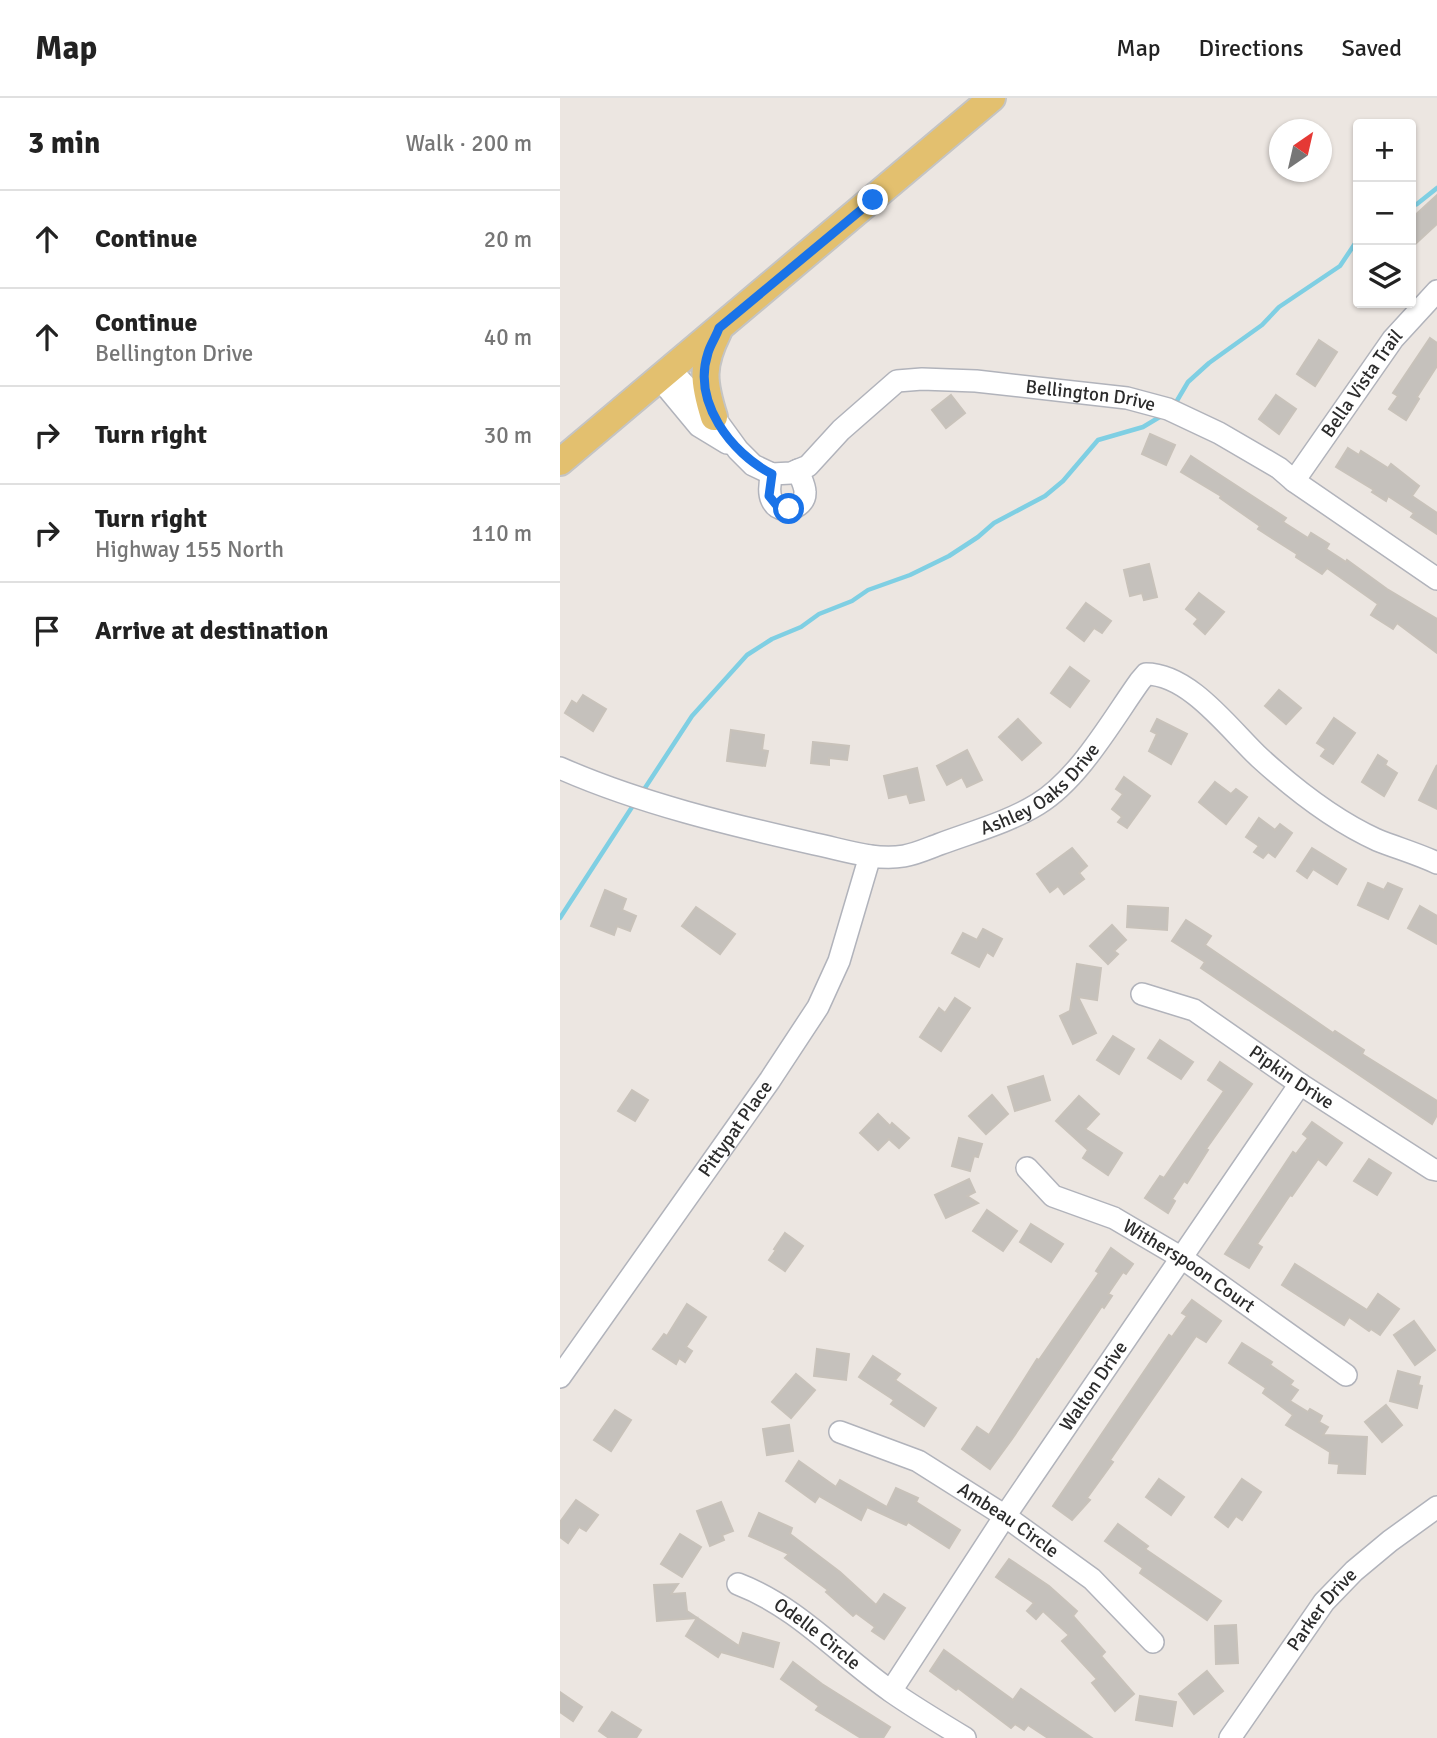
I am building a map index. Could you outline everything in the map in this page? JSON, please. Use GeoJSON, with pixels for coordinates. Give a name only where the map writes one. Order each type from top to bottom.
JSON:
{"type":"FeatureCollection","features":[{"type":"Feature","properties":{"kind":"main road"},"geometry":{"type":"LineString","coordinates":[[560,461],[992,98]]}},
{"type":"Feature","properties":{"kind":"main road"},"geometry":{"type":"LineString","coordinates":[[714,417],[704,384],[708,353],[719,328]]}},
{"type":"Feature","properties":{"kind":"street","name":"Bella Vista Trail"},"geometry":{"type":"LineString","coordinates":[[1294,481],[1393,339],[1437,291]]}},
{"type":"Feature","properties":{"kind":"street"},"geometry":{"type":"LineString","coordinates":[[665,375],[714,417],[738,450],[753,465],[772,474],[798,470],[805,491],[799,505],[789,509],[778,507],[769,496],[772,474]]}},
{"type":"Feature","properties":{"kind":"street"},"geometry":{"type":"LineString","coordinates":[[665,375],[699,426],[738,450]]}},
{"type":"Feature","properties":{"kind":"street","name":"Bellington Drive"},"geometry":{"type":"LineString","coordinates":[[798,470],[808,466],[841,430],[897,381],[976,381],[1127,398],[1168,409],[1279,468],[1437,579]]}},
{"type":"Feature","properties":{"kind":"street","name":"Ashley Oaks Drive"},"geometry":{"type":"LineString","coordinates":[[560,768],[663,804],[787,837],[870,856],[905,856],[999,822],[1038,804],[1079,765],[1146,674],[1178,683],[1202,701],[1290,784],[1356,829],[1437,863]]}},
{"type":"Feature","properties":{"kind":"street","name":"Pittypat Place"},"geometry":{"type":"LineString","coordinates":[[560,1377],[770,1080],[818,1007],[839,961],[870,856]]}},
{"type":"Feature","properties":{"kind":"street","name":"Pipkin Drive"},"geometry":{"type":"LineString","coordinates":[[1142,994],[1194,1010],[1392,1145],[1437,1170]]}},
{"type":"Feature","properties":{"kind":"street","name":"Walton Drive"},"geometry":{"type":"LineString","coordinates":[[891,1691],[1005,1516],[1300,1084]]}},
{"type":"Feature","properties":{"kind":"street","name":"Witherspoon Court"},"geometry":{"type":"LineString","coordinates":[[1027,1168],[1053,1196],[1114,1218],[1182,1258],[1346,1375]]}},
{"type":"Feature","properties":{"kind":"street","name":"Ambeau Circle"},"geometry":{"type":"LineString","coordinates":[[840,1432],[918,1461],[1005,1516],[1092,1579],[1153,1642]]}},
{"type":"Feature","properties":{"kind":"street","name":"Parker Drive"},"geometry":{"type":"LineString","coordinates":[[1230,1738],[1324,1602],[1381,1548],[1437,1507]]}},
{"type":"Feature","properties":{"kind":"street","name":"Odelle Circle"},"geometry":{"type":"LineString","coordinates":[[738,1584],[763,1594],[792,1612],[891,1691],[965,1738]]}},
{"type":"Feature","properties":{"kind":"building"},"geometry":{"type":"Polygon","coordinates":[[[1437,195],[1437,224],[1416,243],[1416,214],[1437,195]]]}},
{"type":"Feature","properties":{"kind":"building"},"geometry":{"type":"Polygon","coordinates":[[[1430,338],[1437,343],[1437,366],[1406,420],[1389,409],[1398,396],[1393,393],[1430,338]]]}},
{"type":"Feature","properties":{"kind":"building"},"geometry":{"type":"Polygon","coordinates":[[[1319,340],[1337,352],[1315,386],[1297,374],[1319,340]]]}},
{"type":"Feature","properties":{"kind":"building"},"geometry":{"type":"Polygon","coordinates":[[[951,395],[965,413],[946,428],[932,410],[951,395]]]}},
{"type":"Feature","properties":{"kind":"building"},"geometry":{"type":"Polygon","coordinates":[[[1276,395],[1296,409],[1279,434],[1259,419],[1276,395]]]}},
{"type":"Feature","properties":{"kind":"building"},"geometry":{"type":"Polygon","coordinates":[[[1150,434],[1175,445],[1166,465],[1142,454],[1150,434]]]}},
{"type":"Feature","properties":{"kind":"building"},"geometry":{"type":"Polygon","coordinates":[[[1348,448],[1359,455],[1361,451],[1388,468],[1391,464],[1419,486],[1412,496],[1437,513],[1437,534],[1411,517],[1414,513],[1388,496],[1386,501],[1372,492],[1374,490],[1336,467],[1348,448]]]}},
{"type":"Feature","properties":{"kind":"building"},"geometry":{"type":"Polygon","coordinates":[[[1191,456],[1286,518],[1283,522],[1308,538],[1311,533],[1329,544],[1326,549],[1437,619],[1437,653],[1397,623],[1393,629],[1371,615],[1378,604],[1327,568],[1322,574],[1296,557],[1297,554],[1258,529],[1260,526],[1220,498],[1221,496],[1181,472],[1191,456]]]}},
{"type":"Feature","properties":{"kind":"building"},"geometry":{"type":"Polygon","coordinates":[[[1149,564],[1157,597],[1144,600],[1142,593],[1130,596],[1124,570],[1149,564]]]}},
{"type":"Feature","properties":{"kind":"building"},"geometry":{"type":"Polygon","coordinates":[[[1199,593],[1224,612],[1205,634],[1194,624],[1198,619],[1186,609],[1199,593]]]}},
{"type":"Feature","properties":{"kind":"building"},"geometry":{"type":"Polygon","coordinates":[[[1086,603],[1111,621],[1102,633],[1094,628],[1084,641],[1067,628],[1086,603]]]}},
{"type":"Feature","properties":{"kind":"building"},"geometry":{"type":"Polygon","coordinates":[[[1070,667],[1089,681],[1070,707],[1051,693],[1070,667]]]}},
{"type":"Feature","properties":{"kind":"building"},"geometry":{"type":"Polygon","coordinates":[[[1279,690],[1301,708],[1286,724],[1265,706],[1279,690]]]}},
{"type":"Feature","properties":{"kind":"building"},"geometry":{"type":"Polygon","coordinates":[[[583,695],[606,709],[593,731],[565,713],[572,701],[577,704],[583,695]]]}},
{"type":"Feature","properties":{"kind":"building"},"geometry":{"type":"Polygon","coordinates":[[[1334,718],[1355,733],[1333,764],[1321,756],[1326,749],[1317,743],[1334,718]]]}},
{"type":"Feature","properties":{"kind":"building"},"geometry":{"type":"Polygon","coordinates":[[[1018,719],[1041,743],[1022,760],[999,737],[1018,719]]]}},
{"type":"Feature","properties":{"kind":"building"},"geometry":{"type":"Polygon","coordinates":[[[1157,719],[1187,734],[1171,764],[1149,751],[1157,734],[1151,731],[1157,719]]]}},
{"type":"Feature","properties":{"kind":"building"},"geometry":{"type":"Polygon","coordinates":[[[731,730],[764,735],[762,750],[768,751],[765,766],[727,761],[731,730]]]}},
{"type":"Feature","properties":{"kind":"building"},"geometry":{"type":"Polygon","coordinates":[[[813,742],[849,746],[847,760],[829,758],[829,765],[811,763],[813,742]]]}},
{"type":"Feature","properties":{"kind":"building"},"geometry":{"type":"Polygon","coordinates":[[[967,750],[982,780],[967,787],[962,777],[947,785],[937,766],[967,750]]]}},
{"type":"Feature","properties":{"kind":"building"},"geometry":{"type":"Polygon","coordinates":[[[1378,755],[1387,761],[1385,765],[1397,773],[1384,796],[1362,782],[1378,755]]]}},
{"type":"Feature","properties":{"kind":"building"},"geometry":{"type":"Polygon","coordinates":[[[1437,765],[1437,809],[1419,800],[1437,765]]]}},
{"type":"Feature","properties":{"kind":"building"},"geometry":{"type":"Polygon","coordinates":[[[917,768],[924,800],[910,803],[907,794],[889,798],[884,776],[917,768]]]}},
{"type":"Feature","properties":{"kind":"building"},"geometry":{"type":"Polygon","coordinates":[[[1124,777],[1150,796],[1127,828],[1118,822],[1122,817],[1112,809],[1123,794],[1116,789],[1124,777]]]}},
{"type":"Feature","properties":{"kind":"building"},"geometry":{"type":"Polygon","coordinates":[[[1215,782],[1231,794],[1236,789],[1247,797],[1226,824],[1199,802],[1215,782]]]}},
{"type":"Feature","properties":{"kind":"building"},"geometry":{"type":"Polygon","coordinates":[[[1259,818],[1275,830],[1280,824],[1292,833],[1275,857],[1268,852],[1263,858],[1254,852],[1259,846],[1246,837],[1259,818]]]}},
{"type":"Feature","properties":{"kind":"building"},"geometry":{"type":"Polygon","coordinates":[[[1072,848],[1087,866],[1079,873],[1084,879],[1064,894],[1058,886],[1050,892],[1037,874],[1072,848]]]}},
{"type":"Feature","properties":{"kind":"building"},"geometry":{"type":"Polygon","coordinates":[[[1312,848],[1346,869],[1337,884],[1313,869],[1307,878],[1297,871],[1312,848]]]}},
{"type":"Feature","properties":{"kind":"building"},"geometry":{"type":"Polygon","coordinates":[[[1368,883],[1384,890],[1388,883],[1402,889],[1388,919],[1358,905],[1368,883]]]}},
{"type":"Feature","properties":{"kind":"building"},"geometry":{"type":"Polygon","coordinates":[[[605,890],[626,899],[622,910],[636,916],[630,931],[617,926],[614,935],[591,926],[605,890]]]}},
{"type":"Feature","properties":{"kind":"building"},"geometry":{"type":"Polygon","coordinates":[[[1128,906],[1168,908],[1167,930],[1127,927],[1128,906]]]}},
{"type":"Feature","properties":{"kind":"building"},"geometry":{"type":"Polygon","coordinates":[[[1420,906],[1437,916],[1437,944],[1408,928],[1420,906]]]}},
{"type":"Feature","properties":{"kind":"building"},"geometry":{"type":"Polygon","coordinates":[[[696,907],[735,934],[720,954],[682,926],[696,907]]]}},
{"type":"Feature","properties":{"kind":"building"},"geometry":{"type":"Polygon","coordinates":[[[1186,920],[1211,936],[1205,945],[1333,1033],[1335,1031],[1364,1050],[1362,1054],[1437,1101],[1437,1115],[1432,1124],[1201,968],[1205,962],[1172,941],[1186,920]]]}},
{"type":"Feature","properties":{"kind":"building"},"geometry":{"type":"Polygon","coordinates":[[[1112,925],[1126,940],[1114,951],[1118,954],[1108,964],[1090,946],[1112,925]]]}},
{"type":"Feature","properties":{"kind":"building"},"geometry":{"type":"Polygon","coordinates":[[[983,929],[1002,939],[993,956],[987,952],[979,967],[952,953],[963,933],[977,940],[983,929]]]}},
{"type":"Feature","properties":{"kind":"building"},"geometry":{"type":"Polygon","coordinates":[[[1077,964],[1101,968],[1097,1000],[1078,997],[1096,1033],[1073,1044],[1060,1016],[1070,1011],[1077,964]]]}},
{"type":"Feature","properties":{"kind":"building"},"geometry":{"type":"Polygon","coordinates":[[[955,998],[970,1008],[941,1051],[920,1037],[939,1008],[945,1013],[955,998]]]}},
{"type":"Feature","properties":{"kind":"building"},"geometry":{"type":"Polygon","coordinates":[[[1113,1036],[1134,1049],[1119,1074],[1097,1060],[1113,1036]]]}},
{"type":"Feature","properties":{"kind":"building"},"geometry":{"type":"Polygon","coordinates":[[[1160,1040],[1193,1062],[1181,1079],[1148,1058],[1160,1040]]]}},
{"type":"Feature","properties":{"kind":"building"},"geometry":{"type":"Polygon","coordinates":[[[1220,1062],[1252,1084],[1206,1149],[1208,1150],[1187,1183],[1184,1181],[1172,1199],[1175,1201],[1168,1213],[1145,1198],[1160,1176],[1164,1178],[1224,1091],[1208,1080],[1220,1062]]]}},
{"type":"Feature","properties":{"kind":"building"},"geometry":{"type":"Polygon","coordinates":[[[1043,1076],[1050,1100],[1015,1111],[1008,1087],[1043,1076]]]}},
{"type":"Feature","properties":{"kind":"building"},"geometry":{"type":"Polygon","coordinates":[[[632,1090],[648,1100],[635,1121],[618,1111],[632,1090]]]}},
{"type":"Feature","properties":{"kind":"building"},"geometry":{"type":"Polygon","coordinates":[[[992,1095],[1008,1114],[986,1134],[969,1116],[992,1095]]]}},
{"type":"Feature","properties":{"kind":"building"},"geometry":{"type":"Polygon","coordinates":[[[1079,1096],[1099,1114],[1085,1129],[1122,1153],[1108,1175],[1083,1158],[1088,1150],[1056,1121],[1079,1096]]]}},
{"type":"Feature","properties":{"kind":"building"},"geometry":{"type":"Polygon","coordinates":[[[878,1114],[890,1126],[892,1123],[909,1138],[899,1148],[889,1139],[878,1150],[860,1133],[878,1114]]]}},
{"type":"Feature","properties":{"kind":"building"},"geometry":{"type":"Polygon","coordinates":[[[1312,1122],[1342,1143],[1326,1165],[1318,1159],[1292,1196],[1290,1195],[1257,1244],[1262,1247],[1249,1268],[1225,1254],[1293,1152],[1296,1154],[1308,1138],[1303,1134],[1312,1122]]]}},
{"type":"Feature","properties":{"kind":"building"},"geometry":{"type":"Polygon","coordinates":[[[959,1138],[982,1144],[978,1157],[974,1156],[970,1171],[952,1166],[959,1138]]]}},
{"type":"Feature","properties":{"kind":"building"},"geometry":{"type":"Polygon","coordinates":[[[1369,1159],[1391,1173],[1377,1195],[1354,1181],[1369,1159]]]}},
{"type":"Feature","properties":{"kind":"building"},"geometry":{"type":"Polygon","coordinates":[[[969,1179],[975,1192],[967,1196],[978,1203],[946,1218],[935,1195],[969,1179]]]}},
{"type":"Feature","properties":{"kind":"building"},"geometry":{"type":"Polygon","coordinates":[[[987,1210],[1017,1231],[1003,1251],[973,1231],[987,1210]]]}},
{"type":"Feature","properties":{"kind":"building"},"geometry":{"type":"Polygon","coordinates":[[[1031,1224],[1063,1244],[1051,1262],[1020,1242],[1031,1224]]]}},
{"type":"Feature","properties":{"kind":"building"},"geometry":{"type":"Polygon","coordinates":[[[785,1233],[803,1246],[785,1271],[769,1260],[785,1233]]]}},
{"type":"Feature","properties":{"kind":"building"},"geometry":{"type":"Polygon","coordinates":[[[1111,1248],[1133,1264],[1126,1274],[1123,1272],[1108,1294],[1112,1296],[1104,1308],[1102,1306],[990,1469],[962,1449],[977,1427],[989,1435],[1037,1359],[1039,1360],[1099,1273],[1096,1271],[1111,1248]]]}},
{"type":"Feature","properties":{"kind":"building"},"geometry":{"type":"Polygon","coordinates":[[[1295,1264],[1367,1310],[1378,1294],[1399,1309],[1380,1335],[1349,1317],[1344,1325],[1282,1285],[1295,1264]]]}},
{"type":"Feature","properties":{"kind":"building"},"geometry":{"type":"Polygon","coordinates":[[[1192,1300],[1221,1321],[1206,1342],[1196,1336],[1110,1460],[1113,1462],[1087,1498],[1090,1500],[1072,1520],[1053,1506],[1169,1335],[1172,1337],[1187,1316],[1182,1313],[1192,1300]]]}},
{"type":"Feature","properties":{"kind":"building"},"geometry":{"type":"Polygon","coordinates":[[[687,1304],[706,1317],[686,1347],[692,1351],[685,1362],[679,1358],[676,1364],[653,1349],[664,1334],[667,1336],[687,1304]]]}},
{"type":"Feature","properties":{"kind":"building"},"geometry":{"type":"Polygon","coordinates":[[[1414,1321],[1435,1350],[1415,1365],[1394,1335],[1414,1321]]]}},
{"type":"Feature","properties":{"kind":"building"},"geometry":{"type":"Polygon","coordinates":[[[1242,1343],[1272,1362],[1270,1365],[1293,1381],[1290,1385],[1298,1390],[1290,1401],[1308,1412],[1310,1409],[1322,1416],[1319,1422],[1328,1427],[1323,1435],[1367,1437],[1365,1474],[1338,1473],[1339,1464],[1329,1463],[1330,1452],[1286,1425],[1293,1415],[1263,1393],[1266,1388],[1229,1363],[1242,1343]]]}},
{"type":"Feature","properties":{"kind":"building"},"geometry":{"type":"Polygon","coordinates":[[[817,1349],[849,1354],[846,1380],[814,1376],[817,1349]]]}},
{"type":"Feature","properties":{"kind":"building"},"geometry":{"type":"Polygon","coordinates":[[[873,1356],[900,1374],[895,1380],[936,1408],[924,1426],[891,1404],[894,1400],[859,1377],[873,1356]]]}},
{"type":"Feature","properties":{"kind":"building"},"geometry":{"type":"Polygon","coordinates":[[[1398,1371],[1420,1377],[1418,1385],[1422,1386],[1417,1408],[1390,1401],[1398,1371]]]}},
{"type":"Feature","properties":{"kind":"building"},"geometry":{"type":"Polygon","coordinates":[[[796,1374],[815,1390],[791,1418],[772,1402],[796,1374]]]}},
{"type":"Feature","properties":{"kind":"building"},"geometry":{"type":"Polygon","coordinates":[[[1386,1405],[1402,1425],[1382,1442],[1365,1422],[1386,1405]]]}},
{"type":"Feature","properties":{"kind":"building"},"geometry":{"type":"Polygon","coordinates":[[[615,1410],[631,1420],[611,1451],[594,1440],[615,1410]]]}},
{"type":"Feature","properties":{"kind":"building"},"geometry":{"type":"Polygon","coordinates":[[[789,1425],[793,1451],[767,1455],[763,1429],[789,1425]]]}},
{"type":"Feature","properties":{"kind":"building"},"geometry":{"type":"Polygon","coordinates":[[[799,1461],[836,1487],[840,1480],[887,1507],[896,1488],[918,1498],[916,1502],[960,1530],[949,1548],[908,1522],[906,1525],[867,1507],[861,1520],[819,1496],[815,1502],[786,1481],[799,1461]]]}},
{"type":"Feature","properties":{"kind":"building"},"geometry":{"type":"Polygon","coordinates":[[[1159,1479],[1184,1497],[1171,1515],[1146,1497],[1159,1479]]]}},
{"type":"Feature","properties":{"kind":"building"},"geometry":{"type":"Polygon","coordinates":[[[1242,1479],[1261,1492],[1242,1520],[1236,1516],[1228,1527],[1215,1517],[1242,1479]]]}},
{"type":"Feature","properties":{"kind":"building"},"geometry":{"type":"Polygon","coordinates":[[[576,1500],[598,1515],[586,1531],[579,1527],[568,1543],[560,1537],[560,1522],[576,1500]]]}},
{"type":"Feature","properties":{"kind":"building"},"geometry":{"type":"Polygon","coordinates":[[[721,1502],[733,1531],[722,1535],[724,1540],[710,1546],[697,1511],[721,1502]]]}},
{"type":"Feature","properties":{"kind":"building"},"geometry":{"type":"Polygon","coordinates":[[[759,1513],[792,1528],[790,1534],[840,1572],[876,1605],[884,1594],[905,1608],[884,1639],[872,1631],[875,1627],[856,1613],[853,1616],[826,1592],[828,1590],[785,1558],[789,1554],[749,1536],[759,1513]]]}},
{"type":"Feature","properties":{"kind":"building"},"geometry":{"type":"Polygon","coordinates":[[[1118,1524],[1148,1546],[1145,1549],[1221,1601],[1207,1620],[1140,1573],[1143,1568],[1105,1541],[1118,1524]]]}},
{"type":"Feature","properties":{"kind":"building"},"geometry":{"type":"Polygon","coordinates":[[[680,1534],[701,1547],[682,1577],[661,1564],[680,1534]]]}},
{"type":"Feature","properties":{"kind":"building"},"geometry":{"type":"Polygon","coordinates":[[[1009,1559],[1049,1586],[1077,1611],[1073,1616],[1105,1652],[1101,1656],[1134,1694],[1115,1711],[1092,1683],[1097,1679],[1062,1641],[1069,1635],[1043,1611],[1036,1619],[1027,1611],[1034,1603],[996,1577],[1009,1559]]]}},
{"type":"Feature","properties":{"kind":"building"},"geometry":{"type":"Polygon","coordinates":[[[678,1584],[671,1594],[685,1593],[687,1611],[739,1646],[743,1633],[779,1643],[773,1667],[721,1652],[718,1657],[686,1636],[697,1618],[657,1621],[654,1585],[678,1584]]]}},
{"type":"Feature","properties":{"kind":"building"},"geometry":{"type":"Polygon","coordinates":[[[1236,1625],[1238,1663],[1216,1664],[1215,1626],[1236,1625]]]}},
{"type":"Feature","properties":{"kind":"building"},"geometry":{"type":"Polygon","coordinates":[[[944,1650],[1013,1700],[1021,1689],[1092,1738],[1048,1738],[1028,1725],[1024,1730],[1015,1724],[1011,1728],[958,1688],[956,1690],[930,1671],[944,1650]]]}},
{"type":"Feature","properties":{"kind":"building"},"geometry":{"type":"Polygon","coordinates":[[[793,1662],[822,1684],[890,1727],[883,1738],[861,1738],[816,1710],[819,1706],[781,1679],[793,1662]]]}},
{"type":"Feature","properties":{"kind":"building"},"geometry":{"type":"Polygon","coordinates":[[[1207,1671],[1223,1691],[1194,1714],[1179,1694],[1207,1671]]]}},
{"type":"Feature","properties":{"kind":"building"},"geometry":{"type":"Polygon","coordinates":[[[560,1692],[582,1707],[573,1721],[560,1712],[560,1692]]]}},
{"type":"Feature","properties":{"kind":"building"},"geometry":{"type":"Polygon","coordinates":[[[1140,1696],[1176,1702],[1172,1726],[1136,1720],[1140,1696]]]}},
{"type":"Feature","properties":{"kind":"building"},"geometry":{"type":"Polygon","coordinates":[[[612,1712],[641,1730],[636,1738],[609,1738],[599,1731],[612,1712]]]}},
{"type":"Feature","properties":{"kind":"waterway"},"geometry":{"type":"LineString","coordinates":[[1416,204],[1437,188]]}},
{"type":"Feature","properties":{"kind":"waterway"},"geometry":{"type":"LineString","coordinates":[[1175,404],[1188,382],[1209,363],[1262,325],[1279,307],[1340,266],[1354,245]]}},
{"type":"Feature","properties":{"kind":"waterway"},"geometry":{"type":"LineString","coordinates":[[643,791],[692,716],[747,655],[772,639],[801,627],[819,614],[949,556],[994,523],[1045,496],[1063,481],[1098,440],[1143,427],[1163,415]]}},
{"type":"Feature","properties":{"kind":"waterway"},"geometry":{"type":"LineString","coordinates":[[560,918],[634,804]]}},
{"type":"Feature","properties":{"kind":"route"},"geometry":{"type":"LineString","coordinates":[[789,509],[778,507],[771,501],[768,492],[772,474],[753,465],[738,450],[714,417],[704,384],[708,353],[719,328],[873,200]]}}]}
